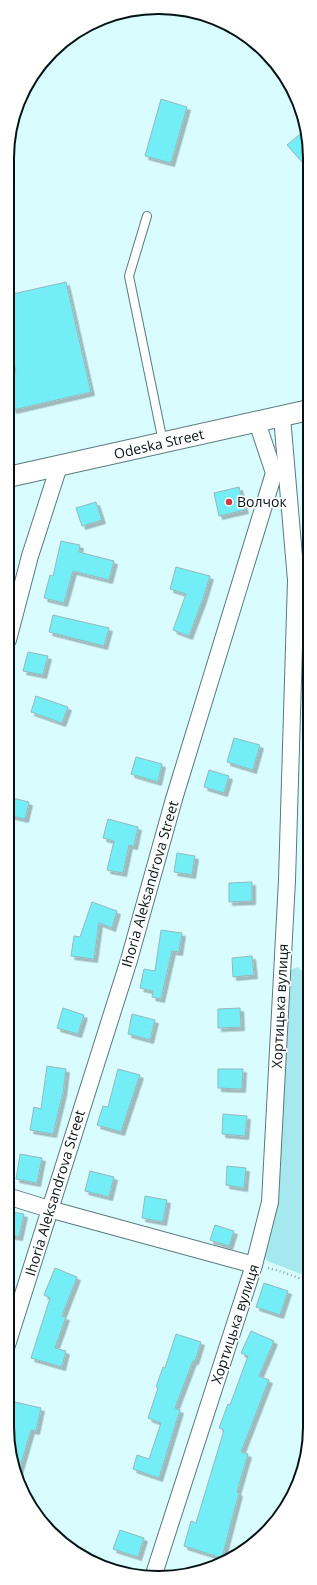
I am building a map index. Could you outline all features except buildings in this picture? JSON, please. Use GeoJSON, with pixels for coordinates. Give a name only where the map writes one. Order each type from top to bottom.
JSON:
{"type":"FeatureCollection","features":[{"type":"Feature","properties":{"kind":"street","name":"Odeska Street"},"geometry":{"type":"LineString","coordinates":[[14,476],[303,412]]}},
{"type":"Feature","properties":{"kind":"street","name":"Хортицька вулиця"},"geometry":{"type":"LineString","coordinates":[[155,1571],[254,1265],[270,1202],[303,580],[282,417]]}},
{"type":"Feature","properties":{"kind":"street","name":"Ihoria Aleksandrova Street"},"geometry":{"type":"LineString","coordinates":[[14,1322],[129,960],[174,798],[274,473],[257,422]]}},
{"type":"Feature","properties":{"kind":"street"},"geometry":{"type":"LineString","coordinates":[[14,617],[30,556],[59,466]]}},
{"type":"Feature","properties":{"kind":"street"},"geometry":{"type":"LineString","coordinates":[[14,1198],[254,1265]]}},
{"type":"Feature","properties":{"kind":"lane"},"geometry":{"type":"LineString","coordinates":[[147,216],[129,276],[163,443]]}},
{"type":"Feature","properties":{"kind":"path"},"geometry":{"type":"LineString","coordinates":[[254,1265],[283,1272],[303,1280]]}},
{"type":"Feature","properties":{"kind":"shaded area"},"geometry":{"type":"Polygon","coordinates":[[[298,967],[303,972],[303,1275],[267,1261],[263,1252],[287,983],[291,970],[298,967]]]}},
{"type":"Feature","properties":{"kind":"place","name":"Волчок"},"geometry":{"type":"Point","coordinates":[229,502]}}]}
